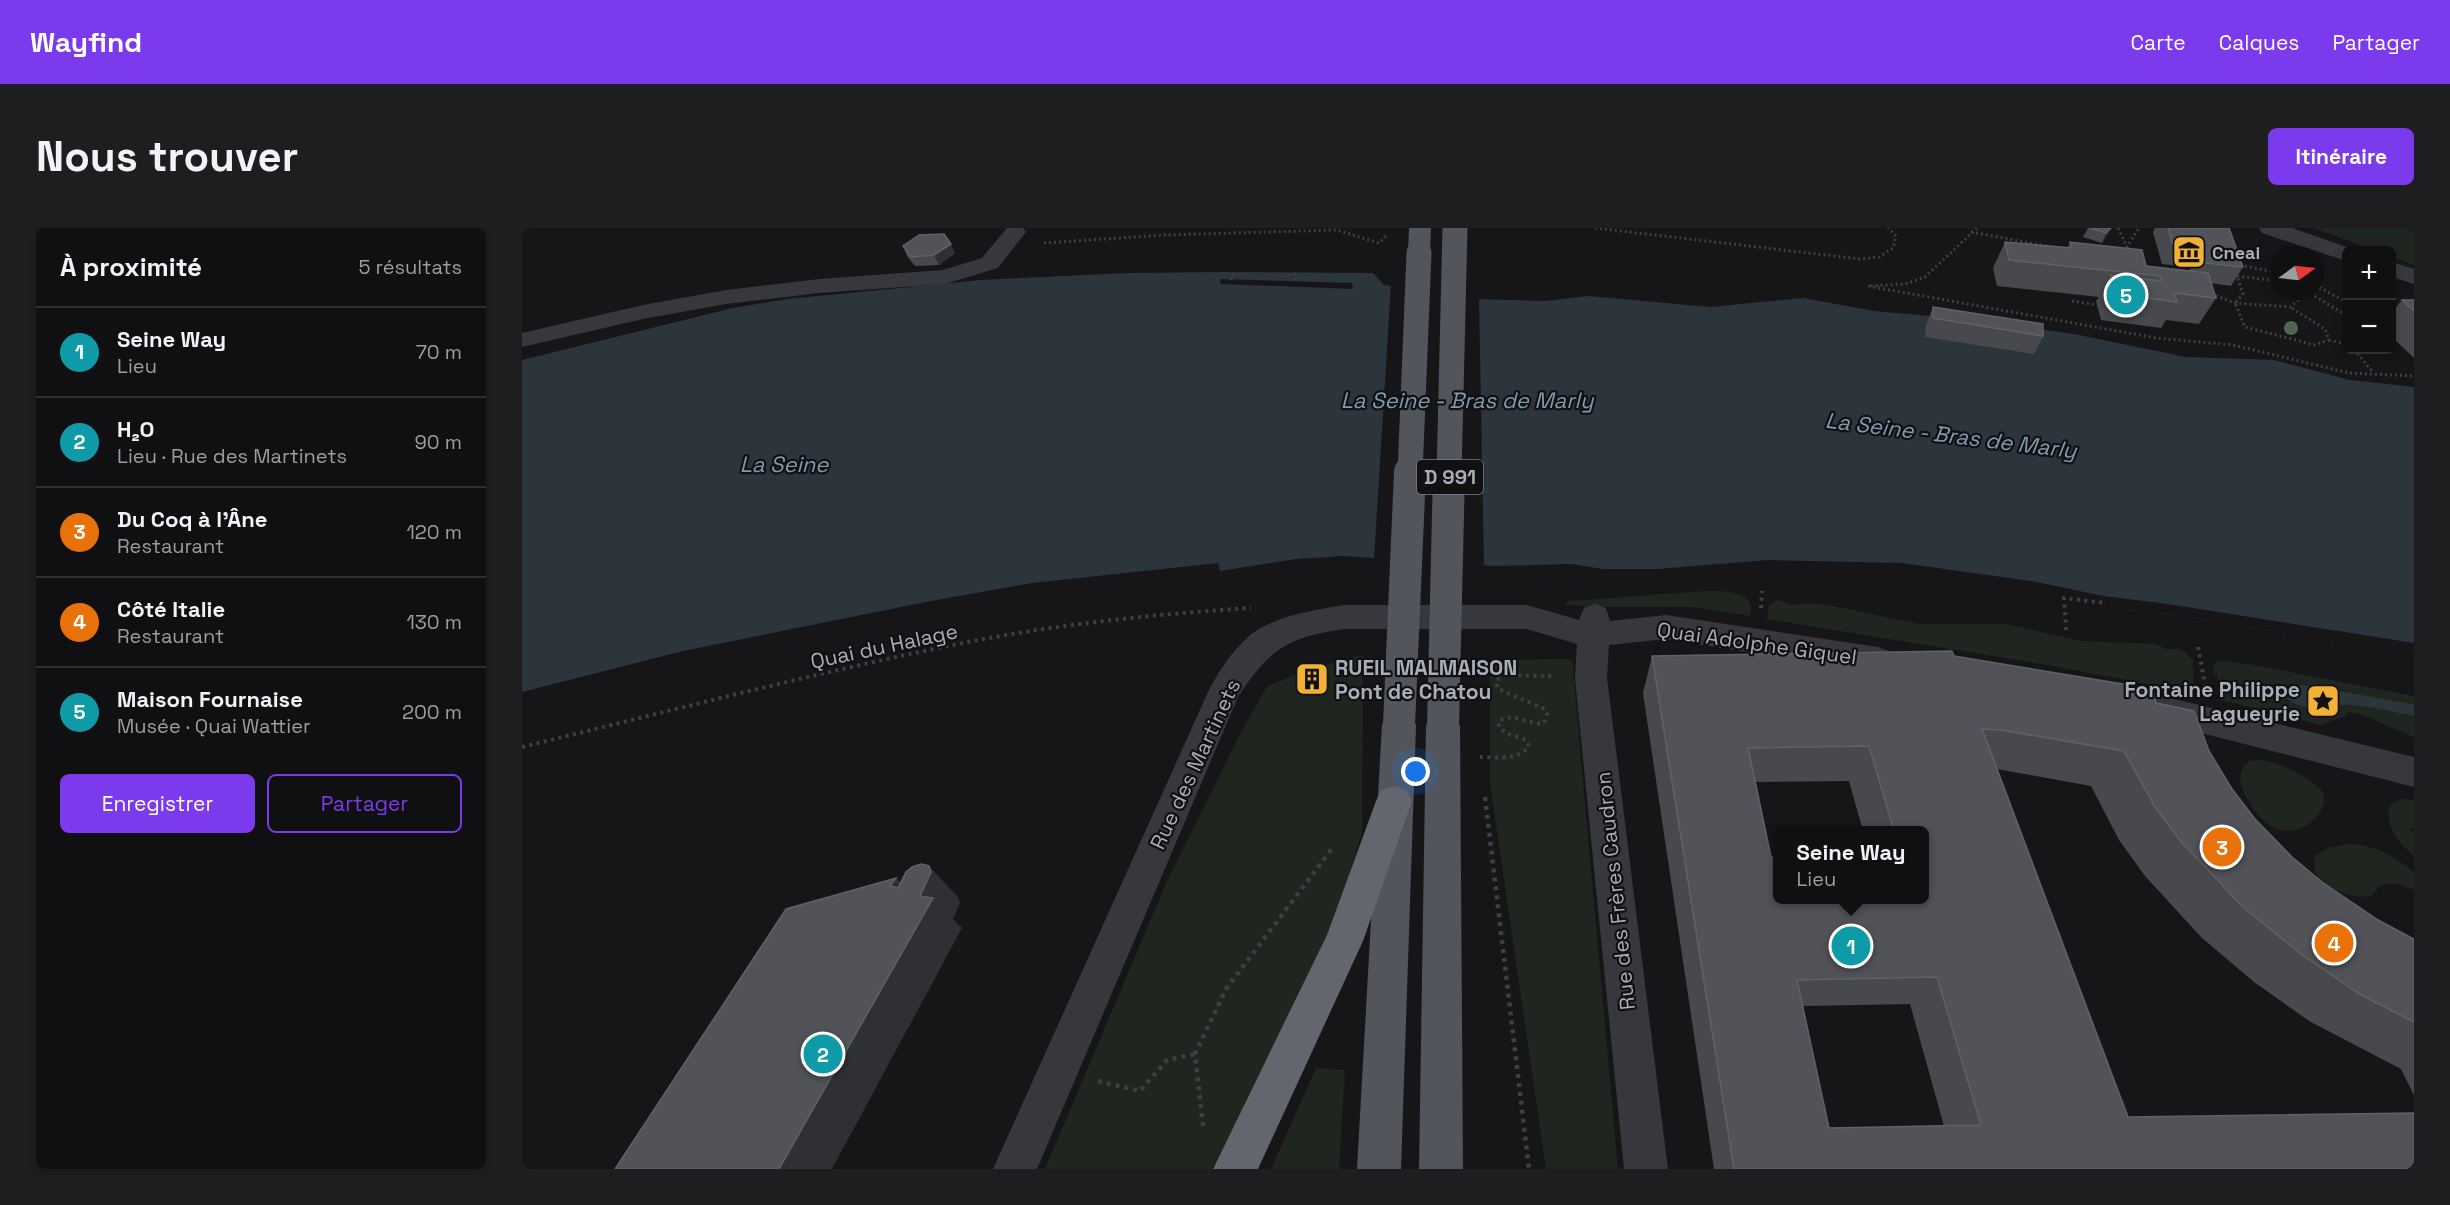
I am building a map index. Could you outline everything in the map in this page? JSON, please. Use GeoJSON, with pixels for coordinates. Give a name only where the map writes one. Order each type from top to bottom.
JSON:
{"type":"FeatureCollection","features":[{"type":"Feature","properties":{"kind":"highway"},"geometry":{"type":"LineString","coordinates":[[1235,1169],[1344,941],[1394,801]]}},
{"type":"Feature","properties":{"kind":"main road","name":"D 991"},"geometry":{"type":"LineString","coordinates":[[1379,1169],[1420,228]]}},
{"type":"Feature","properties":{"kind":"main road","name":"D 991"},"geometry":{"type":"LineString","coordinates":[[1442,1169],[1443,726],[1455,228]]}},
{"type":"Feature","properties":{"kind":"street"},"geometry":{"type":"LineString","coordinates":[[2270,228],[2342,253]]}},
{"type":"Feature","properties":{"kind":"street"},"geometry":{"type":"LineString","coordinates":[[522,340],[643,312],[726,297],[819,286],[945,277],[990,263],[1010,239]]}},
{"type":"Feature","properties":{"kind":"street"},"geometry":{"type":"LineString","coordinates":[[2396,271],[2414,277]]}},
{"type":"Feature","properties":{"kind":"street","name":"Rue des Martinets"},"geometry":{"type":"LineString","coordinates":[[1015,1169],[1224,692],[1239,669],[1261,644],[1282,633],[1315,621],[1345,617],[1527,617],[1594,625]]}},
{"type":"Feature","properties":{"kind":"street","name":"Quai Adolphe Giquel"},"geometry":{"type":"LineString","coordinates":[[1594,625],[1632,629],[1666,627],[1906,665]]}},
{"type":"Feature","properties":{"kind":"street","name":"Rue des Frères Caudron"},"geometry":{"type":"LineString","coordinates":[[1594,625],[1591,678],[1646,1169]]}},
{"type":"Feature","properties":{"kind":"street"},"geometry":{"type":"LineString","coordinates":[[2126,701],[2414,772]]}},
{"type":"Feature","properties":{"kind":"path"},"geometry":{"type":"LineString","coordinates":[[1595,228],[1860,259],[1874,258],[1892,251],[1896,244],[1896,236],[1888,228]]}},
{"type":"Feature","properties":{"kind":"path"},"geometry":{"type":"LineString","coordinates":[[1977,228],[1917,281],[1869,286],[2156,338],[2232,345],[2349,373],[2374,372],[2414,376]]}},
{"type":"Feature","properties":{"kind":"path"},"geometry":{"type":"LineString","coordinates":[[2118,228],[2127,247]]}},
{"type":"Feature","properties":{"kind":"path"},"geometry":{"type":"LineString","coordinates":[[2126,254],[2127,247],[2139,228]]}},
{"type":"Feature","properties":{"kind":"path"},"geometry":{"type":"LineString","coordinates":[[1010,239],[1337,230],[1378,243],[1385,237]]}},
{"type":"Feature","properties":{"kind":"path"},"geometry":{"type":"LineString","coordinates":[[1970,232],[2054,248]]}},
{"type":"Feature","properties":{"kind":"path"},"geometry":{"type":"LineString","coordinates":[[2238,265],[2270,271]]}},
{"type":"Feature","properties":{"kind":"path"},"geometry":{"type":"LineString","coordinates":[[1231,280],[1234,272]]}},
{"type":"Feature","properties":{"kind":"path"},"geometry":{"type":"LineString","coordinates":[[1294,273],[1296,282]]}},
{"type":"Feature","properties":{"kind":"path"},"geometry":{"type":"LineString","coordinates":[[2235,303],[2243,294],[2238,275],[2270,280]]}},
{"type":"Feature","properties":{"kind":"path"},"geometry":{"type":"LineString","coordinates":[[2324,290],[2342,300]]}},
{"type":"Feature","properties":{"kind":"path"},"geometry":{"type":"LineString","coordinates":[[2202,291],[2235,303],[2290,307],[2325,329],[2329,340]]}},
{"type":"Feature","properties":{"kind":"path"},"geometry":{"type":"LineString","coordinates":[[2290,307],[2297,300]]}},
{"type":"Feature","properties":{"kind":"path"},"geometry":{"type":"LineString","coordinates":[[2322,300],[2342,313]]}},
{"type":"Feature","properties":{"kind":"path"},"geometry":{"type":"LineString","coordinates":[[2072,301],[2097,305]]}},
{"type":"Feature","properties":{"kind":"path"},"geometry":{"type":"LineString","coordinates":[[2235,303],[2245,327],[2314,345],[2329,340],[2342,343]]}},
{"type":"Feature","properties":{"kind":"path"},"geometry":{"type":"LineString","coordinates":[[1985,308],[1985,315]]}},
{"type":"Feature","properties":{"kind":"path"},"geometry":{"type":"LineString","coordinates":[[2358,354],[2374,372]]}},
{"type":"Feature","properties":{"kind":"path"},"geometry":{"type":"LineString","coordinates":[[2066,630],[2064,598],[2105,603]]}},
{"type":"Feature","properties":{"kind":"path","name":"Quai du Halage"},"geometry":{"type":"LineString","coordinates":[[522,747],[758,689],[969,642],[1161,614],[1259,608]]}},
{"type":"Feature","properties":{"kind":"path"},"geometry":{"type":"LineString","coordinates":[[2198,647],[2206,691]]}},
{"type":"Feature","properties":{"kind":"path"},"geometry":{"type":"LineString","coordinates":[[1481,769],[1479,758],[1512,756],[1527,751],[1529,746],[1526,740],[1506,733],[1499,727],[1499,721],[1503,717],[1508,716],[1538,725],[1544,723],[1547,714],[1545,709],[1498,689],[1496,683],[1499,678],[1506,675],[1557,676],[1557,670]]}},
{"type":"Feature","properties":{"kind":"path"},"geometry":{"type":"LineString","coordinates":[[1484,792],[1529,1169]]}},
{"type":"Feature","properties":{"kind":"path"},"geometry":{"type":"LineString","coordinates":[[1203,1126],[1195,1054],[1226,989],[1338,842]]}},
{"type":"Feature","properties":{"kind":"path"},"geometry":{"type":"LineString","coordinates":[[1059,1071],[1140,1091],[1167,1060],[1195,1054]]}},
{"type":"Feature","properties":{"kind":"shaded area"},"geometry":{"type":"Polygon","coordinates":[[[2314,228],[2414,228],[2414,265],[2396,258],[2396,246],[2362,246],[2314,228]]]}},
{"type":"Feature","properties":{"kind":"shaded area"},"geometry":{"type":"Polygon","coordinates":[[[1706,591],[1731,592],[1743,596],[1751,604],[1750,616],[1693,607],[1590,607],[1564,604],[1568,601],[1706,591]]]}},
{"type":"Feature","properties":{"kind":"shaded area"},"geometry":{"type":"Polygon","coordinates":[[[1778,600],[1793,605],[1807,603],[1829,605],[1919,624],[2006,624],[2081,641],[2155,644],[2166,649],[2184,651],[2193,660],[2194,693],[2048,665],[1767,619],[1769,605],[1778,600]]]}},
{"type":"Feature","properties":{"kind":"shaded area"},"geometry":{"type":"Polygon","coordinates":[[[1363,655],[1362,833],[1323,957],[1212,1169],[1045,1169],[1167,881],[1241,732],[1267,686],[1313,668],[1363,655]]]}},
{"type":"Feature","properties":{"kind":"shaded area"},"geometry":{"type":"Polygon","coordinates":[[[1572,659],[1618,1169],[1546,1169],[1490,783],[1490,660],[1572,659]]]}},
{"type":"Feature","properties":{"kind":"shaded area"},"geometry":{"type":"Polygon","coordinates":[[[2218,661],[2249,664],[2414,696],[2414,738],[2368,717],[2353,713],[2347,712],[2348,715],[2320,725],[2219,699],[2217,674],[2214,674],[2213,666],[2218,661]]]}},
{"type":"Feature","properties":{"kind":"shaded area"},"geometry":{"type":"Polygon","coordinates":[[[2250,761],[2276,763],[2293,770],[2321,790],[2324,799],[2322,809],[2315,819],[2304,827],[2291,831],[2277,829],[2262,819],[2248,800],[2240,778],[2244,765],[2250,761]]]}},
{"type":"Feature","properties":{"kind":"shaded area"},"geometry":{"type":"Polygon","coordinates":[[[2403,799],[2414,800],[2414,828],[2410,828],[2414,834],[2414,856],[2399,841],[2390,823],[2389,808],[2395,802],[2403,799]]]}},
{"type":"Feature","properties":{"kind":"shaded area"},"geometry":{"type":"Polygon","coordinates":[[[2350,844],[2377,849],[2414,872],[2414,890],[2402,885],[2385,884],[2380,886],[2372,896],[2363,897],[2341,892],[2323,882],[2314,866],[2315,856],[2328,848],[2350,844]]]}},
{"type":"Feature","properties":{"kind":"shaded area"},"geometry":{"type":"Polygon","coordinates":[[[1316,1068],[1345,1070],[1339,1169],[1271,1169],[1316,1068]]]}},
{"type":"Feature","properties":{"kind":"water","name":"La Seine"},"geometry":{"type":"Polygon","coordinates":[[[1127,273],[1373,273],[1384,285],[1477,299],[1545,301],[1589,296],[1710,307],[1803,298],[1874,311],[1964,319],[2074,334],[2186,357],[2274,360],[2350,380],[2414,387],[2414,654],[2178,615],[2106,608],[2103,596],[2037,582],[1902,563],[1769,560],[1657,569],[1603,569],[1571,564],[1494,566],[1344,556],[1296,559],[1220,571],[1218,563],[1032,583],[683,651],[522,692],[522,360],[733,308],[787,299],[981,280],[1127,273]]]}},
{"type":"Feature","properties":{"kind":"water"},"geometry":{"type":"Polygon","coordinates":[[[2305,685],[2412,704],[2414,705],[2414,716],[2354,705],[2304,707],[2287,699],[2281,690],[2285,686],[2305,685]]]}},
{"type":"Feature","properties":{"kind":"pier"},"geometry":{"type":"Polygon","coordinates":[[[1220,279],[1352,283],[1353,289],[1221,284],[1220,279]]]}},
{"type":"Feature","properties":{"kind":"pier"},"geometry":{"type":"Polygon","coordinates":[[[1391,283],[1479,296],[1484,568],[1374,560],[1391,283]]]}},
{"type":"Feature","properties":{"kind":"pier"},"geometry":{"type":"Polygon","coordinates":[[[2103,596],[2414,643],[2414,654],[2178,615],[2106,608],[2103,596]]]}},
{"type":"Feature","properties":{"kind":"building"},"geometry":{"type":"Polygon","coordinates":[[[2090,228],[2111,228],[2106,233],[2090,228]]]}},
{"type":"Feature","properties":{"kind":"building"},"geometry":{"type":"Polygon","coordinates":[[[2168,228],[2229,228],[2243,267],[2205,263],[2200,248],[2173,245],[2168,228]]]}},
{"type":"Feature","properties":{"kind":"building"},"geometry":{"type":"Polygon","coordinates":[[[944,234],[951,244],[934,255],[911,257],[903,246],[919,235],[944,234]]]}},
{"type":"Feature","properties":{"kind":"building"},"geometry":{"type":"Polygon","coordinates":[[[2005,242],[2072,248],[2070,242],[2142,250],[2146,266],[2208,273],[2216,298],[2174,293],[2177,302],[2115,294],[2111,275],[2161,281],[2160,276],[2009,260],[2005,242]]]}},
{"type":"Feature","properties":{"kind":"building"},"geometry":{"type":"Polygon","coordinates":[[[2402,300],[2414,300],[2414,311],[2402,300]]]}},
{"type":"Feature","properties":{"kind":"building"},"geometry":{"type":"Polygon","coordinates":[[[1933,307],[2043,324],[2043,336],[1933,318],[1933,307]]]}},
{"type":"Feature","properties":{"kind":"building"},"geometry":{"type":"Polygon","coordinates":[[[1952,651],[1954,656],[2153,689],[2156,703],[2194,711],[2209,751],[2232,789],[2255,819],[2292,857],[2322,882],[2378,920],[2414,939],[2414,1022],[2361,995],[2301,954],[2243,907],[2183,844],[2155,807],[2124,751],[2001,730],[1982,729],[2128,1117],[2414,1113],[2414,1169],[1734,1169],[1652,656],[1952,651]],[[1869,746],[1748,748],[1771,857],[1773,857],[1773,904],[1929,904],[1929,826],[1893,826],[1869,746]],[[1937,977],[1797,980],[1829,1128],[1981,1125],[1937,977]]]}},
{"type":"Feature","properties":{"kind":"building"},"geometry":{"type":"Polygon","coordinates":[[[1314,667],[1315,673],[1300,678],[1297,673],[1314,667]]]}},
{"type":"Feature","properties":{"kind":"building"},"geometry":{"type":"Polygon","coordinates":[[[921,864],[929,866],[931,872],[920,896],[933,898],[779,1169],[615,1169],[786,909],[896,878],[890,886],[898,888],[906,872],[921,864]]]}},
{"type":"Feature","properties":{"kind":"place","name":"Cneai"},"geometry":{"type":"Point","coordinates":[2189,252]}},
{"type":"Feature","properties":{"kind":"place","name":"Maison Fournaise"},"geometry":{"type":"Point","coordinates":[2126,295]}},
{"type":"Feature","properties":{"kind":"place","name":"RUEIL MALMAISON Pont de Chatou"},"geometry":{"type":"Point","coordinates":[1312,679]}},
{"type":"Feature","properties":{"kind":"place","name":"Fontaine Philippe Lagueyrie"},"geometry":{"type":"Point","coordinates":[2323,701]}},
{"type":"Feature","properties":{"kind":"place","name":"Du Coq à l'Âne"},"geometry":{"type":"Point","coordinates":[2222,847]}},
{"type":"Feature","properties":{"kind":"place","name":"Côté Italie"},"geometry":{"type":"Point","coordinates":[2334,943]}},
{"type":"Feature","properties":{"kind":"place","name":"Seine Way"},"geometry":{"type":"Point","coordinates":[1851,946]}},
{"type":"Feature","properties":{"kind":"place","name":"H₂O"},"geometry":{"type":"Point","coordinates":[823,1054]}},
{"type":"Feature","properties":{"kind":"water label","name":"La Seine - Bras de Marly"},"geometry":{"type":"Point","coordinates":[1467,400]}},
{"type":"Feature","properties":{"kind":"water label","name":"La Seine - Bras de Marly"},"geometry":{"type":"Point","coordinates":[1951,435]}}]}
